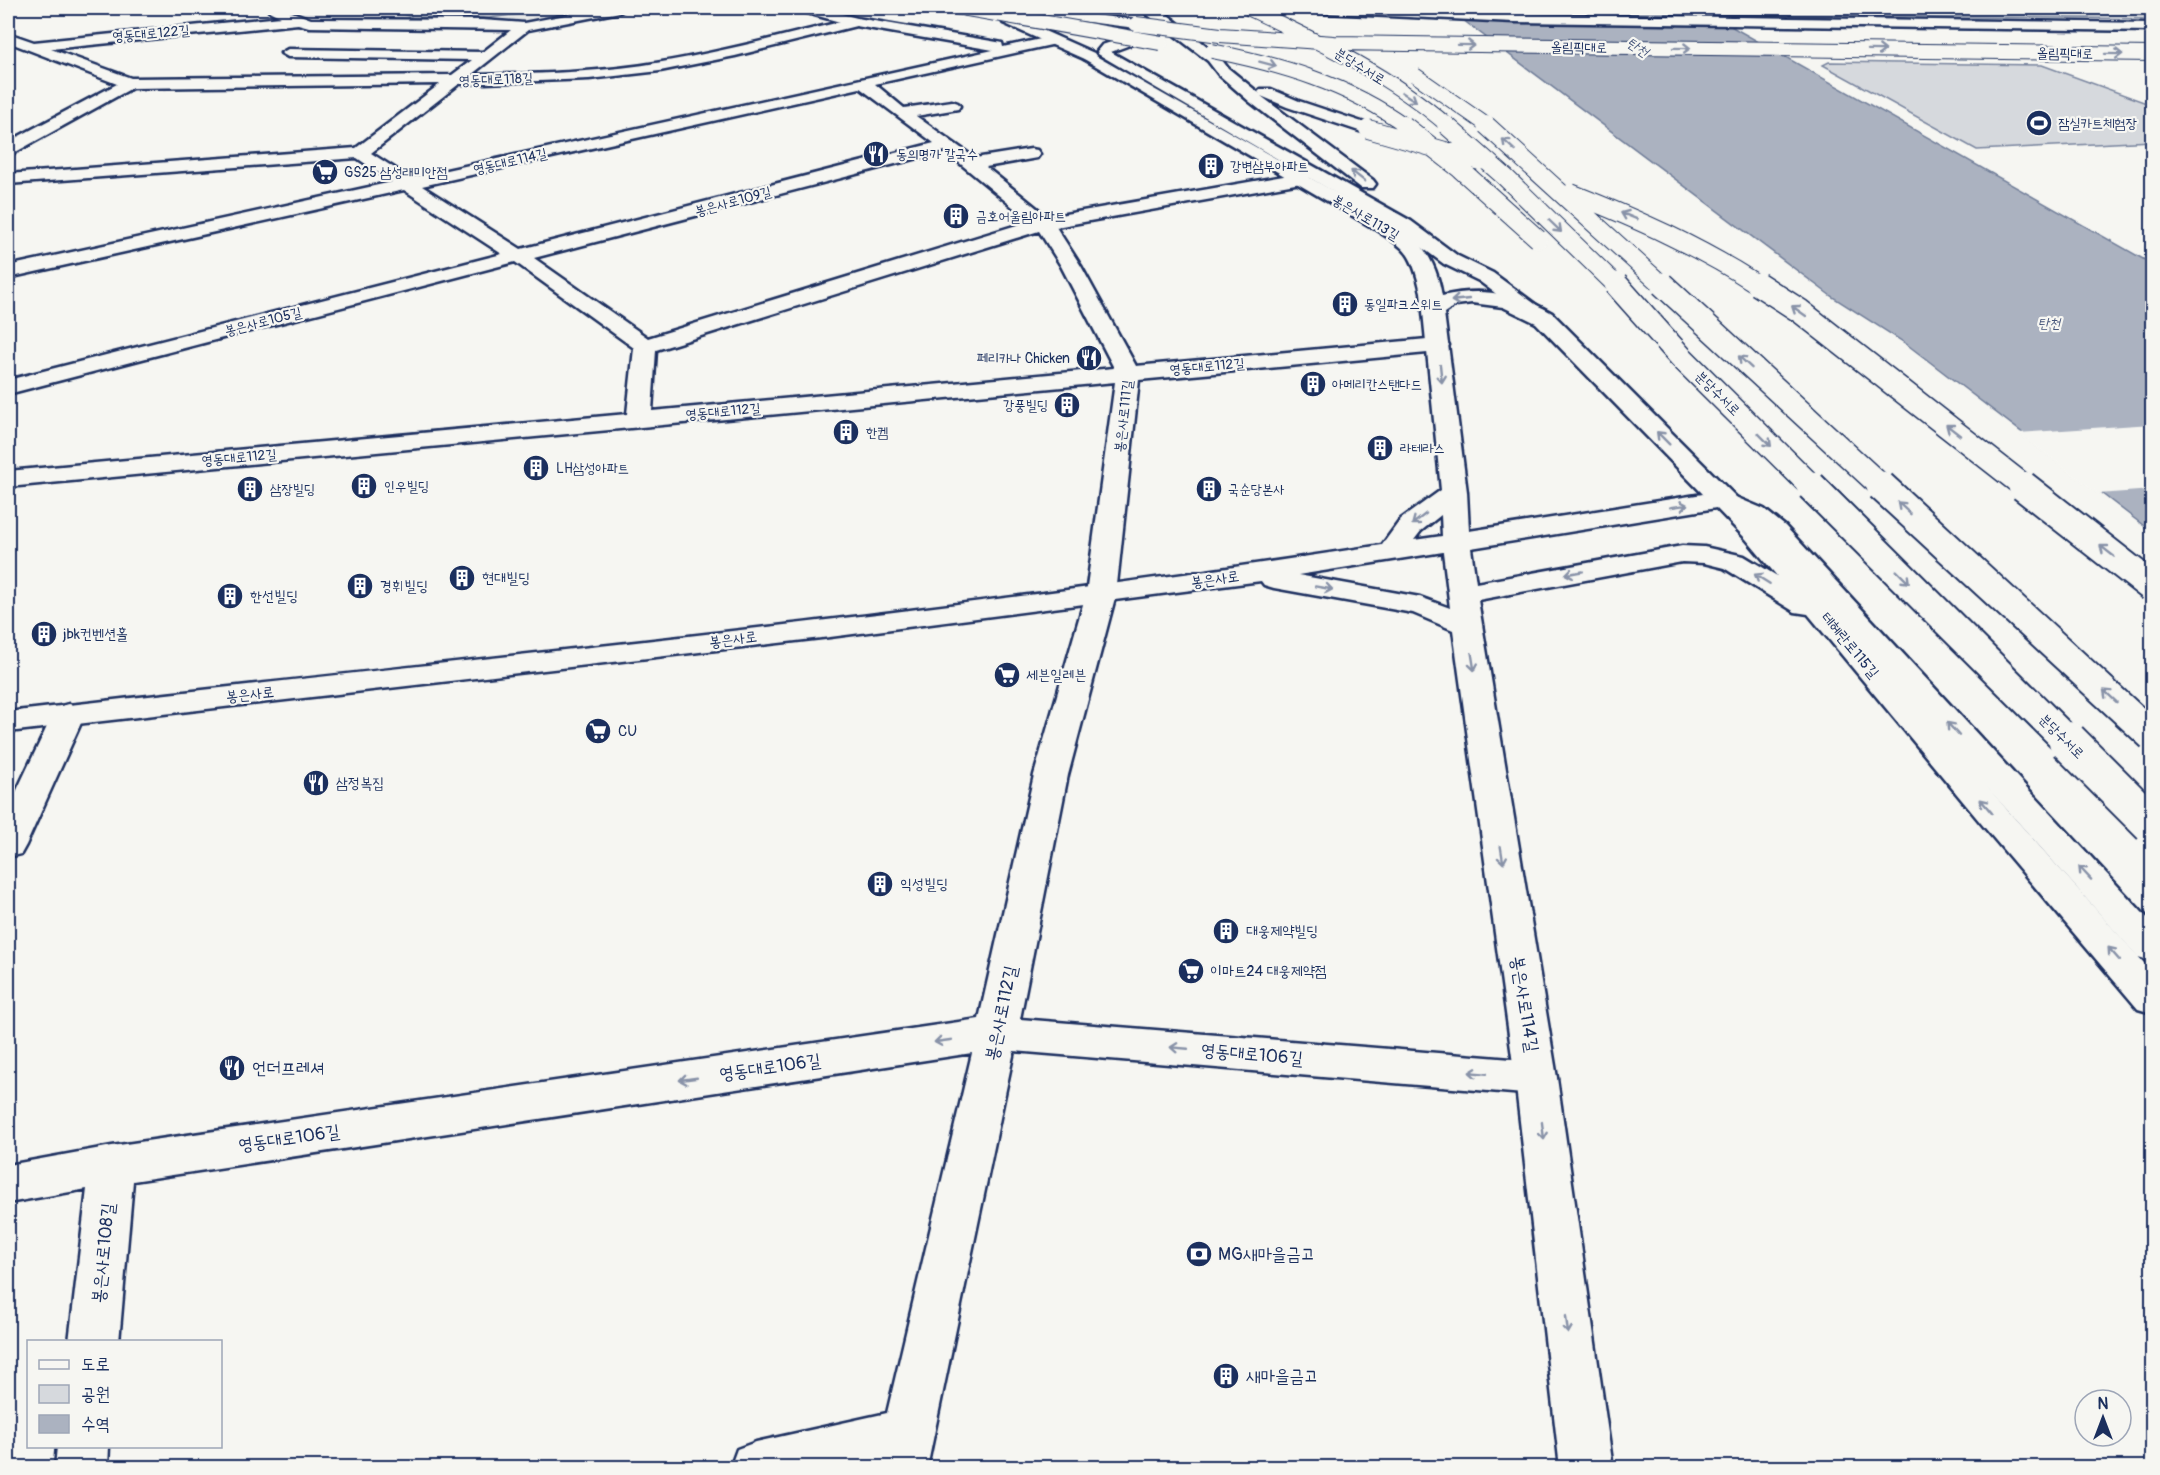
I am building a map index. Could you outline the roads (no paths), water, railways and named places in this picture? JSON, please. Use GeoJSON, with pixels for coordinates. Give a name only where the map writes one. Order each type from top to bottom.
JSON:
{"type":"FeatureCollection","features":[{"type":"Feature","properties":{"kind":"main road"},"geometry":{"type":"LineString","coordinates":[[267,8],[296,20],[336,24],[482,24],[524,27],[620,8]]}},
{"type":"Feature","properties":{"kind":"main road"},"geometry":{"type":"LineString","coordinates":[[805,8],[856,22]]}},
{"type":"Feature","properties":{"kind":"main road"},"geometry":{"type":"LineString","coordinates":[[951,8],[1003,12]]}},
{"type":"Feature","properties":{"kind":"main road"},"geometry":{"type":"LineString","coordinates":[[962,8],[1241,57],[1290,70],[1349,92],[1401,123],[1445,157],[1548,248]]}},
{"type":"Feature","properties":{"kind":"main road"},"geometry":{"type":"LineString","coordinates":[[979,8],[1003,12]]}},
{"type":"Feature","properties":{"kind":"main road"},"geometry":{"type":"LineString","coordinates":[[1145,8],[1158,14],[1213,58],[1237,70],[1277,98],[1368,129],[1469,158],[1592,200],[1637,219],[1723,262],[1800,311],[2152,587]]}},
{"type":"Feature","properties":{"kind":"main road","name":"분당수서로"},"geometry":{"type":"LineString","coordinates":[[1248,8],[1335,50],[1429,110],[1505,177],[1633,301],[1681,357],[2152,825]]}},
{"type":"Feature","properties":{"kind":"main road","name":"분당수서로"},"geometry":{"type":"LineString","coordinates":[[1289,8],[1332,27],[1398,63],[1486,125],[2152,736]]}},
{"type":"Feature","properties":{"kind":"main road","name":"올림픽대로"},"geometry":{"type":"LineString","coordinates":[[1304,8],[1526,18],[2152,25]]}},
{"type":"Feature","properties":{"kind":"main road","name":"올림픽대로"},"geometry":{"type":"LineString","coordinates":[[1003,12],[1134,31],[1334,43],[2152,54]]}},
{"type":"Feature","properties":{"kind":"main road","name":"봉은사로113길"},"geometry":{"type":"LineString","coordinates":[[1003,12],[1089,56],[1377,222],[1405,240],[1417,252],[1428,277],[1438,345],[1454,492],[1456,542]]}},
{"type":"Feature","properties":{"kind":"main road"},"geometry":{"type":"LineString","coordinates":[[2152,12],[2152,25]]}},
{"type":"Feature","properties":{"kind":"main road","name":"영동대로122길"},"geometry":{"type":"LineString","coordinates":[[8,53],[33,46],[296,20]]}},
{"type":"Feature","properties":{"kind":"main road","name":"영동대로114길"},"geometry":{"type":"LineString","coordinates":[[856,22],[1012,48]]}},
{"type":"Feature","properties":{"kind":"main road","name":"영동대로118길"},"geometry":{"type":"LineString","coordinates":[[8,38],[129,83],[456,80],[589,75],[660,67],[735,52],[856,22]]}},
{"type":"Feature","properties":{"kind":"main road"},"geometry":{"type":"LineString","coordinates":[[258,82],[280,61],[336,24]]}},
{"type":"Feature","properties":{"kind":"main road"},"geometry":{"type":"LineString","coordinates":[[8,179],[360,153],[524,27]]}},
{"type":"Feature","properties":{"kind":"main road"},"geometry":{"type":"LineString","coordinates":[[1134,31],[1107,48],[1104,51],[1105,54],[1395,220],[1451,260],[1486,277]]}},
{"type":"Feature","properties":{"kind":"main road","name":"영동대로114길"},"geometry":{"type":"LineString","coordinates":[[8,272],[1055,40]]}},
{"type":"Feature","properties":{"kind":"main road"},"geometry":{"type":"LineString","coordinates":[[280,61],[485,56]]}},
{"type":"Feature","properties":{"kind":"main road"},"geometry":{"type":"LineString","coordinates":[[1213,58],[1223,71],[1256,99],[1417,223],[1470,260],[1486,277]]}},
{"type":"Feature","properties":{"kind":"main road","name":"봉은사로111길"},"geometry":{"type":"LineString","coordinates":[[862,82],[900,113],[948,145],[1044,223],[1071,266],[1128,373],[1101,594]]}},
{"type":"Feature","properties":{"kind":"main road","name":"영동대로118길"},"geometry":{"type":"LineString","coordinates":[[8,149],[129,83]]}},
{"type":"Feature","properties":{"kind":"main road"},"geometry":{"type":"LineString","coordinates":[[900,113],[952,106]]}},
{"type":"Feature","properties":{"kind":"main road","name":"봉은사로109길"},"geometry":{"type":"LineString","coordinates":[[519,256],[948,145]]}},
{"type":"Feature","properties":{"kind":"main road"},"geometry":{"type":"LineString","coordinates":[[360,153],[519,256],[645,346]]}},
{"type":"Feature","properties":{"kind":"main road"},"geometry":{"type":"LineString","coordinates":[[971,164],[1031,154]]}},
{"type":"Feature","properties":{"kind":"main road"},"geometry":{"type":"LineString","coordinates":[[645,346],[1044,223],[1301,178]]}},
{"type":"Feature","properties":{"kind":"main road","name":"봉은사로105길"},"geometry":{"type":"LineString","coordinates":[[8,387],[519,256]]}},
{"type":"Feature","properties":{"kind":"main road","name":"테헤란로115길"},"geometry":{"type":"LineString","coordinates":[[1486,277],[1544,318],[1756,533],[1997,820],[2152,998]]}},
{"type":"Feature","properties":{"kind":"main road"},"geometry":{"type":"LineString","coordinates":[[1433,311],[1450,301],[1465,299],[1488,299],[1531,309]]}},
{"type":"Feature","properties":{"kind":"main road"},"geometry":{"type":"LineString","coordinates":[[1608,302],[1681,357]]}},
{"type":"Feature","properties":{"kind":"main road","name":"영동대로112길"},"geometry":{"type":"LineString","coordinates":[[8,479],[1438,345]]}},
{"type":"Feature","properties":{"kind":"main road"},"geometry":{"type":"LineString","coordinates":[[639,419],[645,346]]}},
{"type":"Feature","properties":{"kind":"main road"},"geometry":{"type":"LineString","coordinates":[[1713,489],[1754,515],[1775,532],[2152,947]]}},
{"type":"Feature","properties":{"kind":"main road","name":"봉은사로"},"geometry":{"type":"LineString","coordinates":[[8,722],[641,650],[1101,594],[1456,542],[1713,489]]}},
{"type":"Feature","properties":{"kind":"main road"},"geometry":{"type":"LineString","coordinates":[[1390,553],[1411,525],[1454,492]]}},
{"type":"Feature","properties":{"kind":"main road","name":"봉은사로114길"},"geometry":{"type":"LineString","coordinates":[[1456,542],[1536,1078],[1569,1344],[1587,1467]]}},
{"type":"Feature","properties":{"kind":"main road"},"geometry":{"type":"LineString","coordinates":[[1246,574],[1420,606],[1466,610],[1650,559],[1682,554],[1704,555],[1734,562],[1830,621]]}},
{"type":"Feature","properties":{"kind":"main road","name":"봉은사로112길"},"geometry":{"type":"LineString","coordinates":[[756,1467],[903,1451],[997,1033],[1051,775],[1101,594]]}},
{"type":"Feature","properties":{"kind":"main road"},"geometry":{"type":"LineString","coordinates":[[8,844],[69,714]]}},
{"type":"Feature","properties":{"kind":"main road","name":"영동대로106길"},"geometry":{"type":"LineString","coordinates":[[8,1184],[112,1165],[997,1033],[1536,1078]]}},
{"type":"Feature","properties":{"kind":"main road","name":"봉은사로108길"},"geometry":{"type":"LineString","coordinates":[[94,1340],[112,1165]]}},
{"type":"Feature","properties":{"kind":"main road"},"geometry":{"type":"LineString","coordinates":[[81,1467],[83,1448]]}},
{"type":"Feature","properties":{"kind":"water","name":"탄천"},"geometry":{"type":"Polygon","coordinates":[[[1447,8],[1703,8],[1716,14],[1711,15],[2152,264],[2152,532],[1905,343],[1831,296],[1447,8]]]}},
{"type":"Feature","properties":{"kind":"place","name":"잠실카트체험장"},"geometry":{"type":"Point","coordinates":[2039,123]}},
{"type":"Feature","properties":{"kind":"place","name":"동의명가 칼국수"},"geometry":{"type":"Point","coordinates":[876,154]}},
{"type":"Feature","properties":{"kind":"place","name":"강변삼부아파트"},"geometry":{"type":"Point","coordinates":[1211,166]}},
{"type":"Feature","properties":{"kind":"place","name":"GS25 삼성래미안점"},"geometry":{"type":"Point","coordinates":[325,172]}},
{"type":"Feature","properties":{"kind":"place","name":"금호어울림아파트"},"geometry":{"type":"Point","coordinates":[956,216]}},
{"type":"Feature","properties":{"kind":"place","name":"동일파크스위트"},"geometry":{"type":"Point","coordinates":[1345,304]}},
{"type":"Feature","properties":{"kind":"place","name":"페리카나 Chicken"},"geometry":{"type":"Point","coordinates":[1089,358]}},
{"type":"Feature","properties":{"kind":"place","name":"아메리칸스탠다드"},"geometry":{"type":"Point","coordinates":[1313,384]}},
{"type":"Feature","properties":{"kind":"place","name":"강풍빌딩"},"geometry":{"type":"Point","coordinates":[1067,405]}},
{"type":"Feature","properties":{"kind":"place","name":"한켐"},"geometry":{"type":"Point","coordinates":[846,432]}},
{"type":"Feature","properties":{"kind":"place","name":"라테라스"},"geometry":{"type":"Point","coordinates":[1380,448]}},
{"type":"Feature","properties":{"kind":"place","name":"LH삼성아파트"},"geometry":{"type":"Point","coordinates":[536,468]}},
{"type":"Feature","properties":{"kind":"place","name":"인우빌딩"},"geometry":{"type":"Point","coordinates":[364,486]}},
{"type":"Feature","properties":{"kind":"place","name":"삼장빌딩"},"geometry":{"type":"Point","coordinates":[250,489]}},
{"type":"Feature","properties":{"kind":"place","name":"국순당본사"},"geometry":{"type":"Point","coordinates":[1209,489]}},
{"type":"Feature","properties":{"kind":"place","name":"현대빌딩"},"geometry":{"type":"Point","coordinates":[462,578]}},
{"type":"Feature","properties":{"kind":"place","name":"경휘빌딩"},"geometry":{"type":"Point","coordinates":[360,586]}},
{"type":"Feature","properties":{"kind":"place","name":"한선빌딩"},"geometry":{"type":"Point","coordinates":[230,596]}},
{"type":"Feature","properties":{"kind":"place","name":"jbk컨벤션홀"},"geometry":{"type":"Point","coordinates":[44,634]}},
{"type":"Feature","properties":{"kind":"place","name":"세븐일레븐"},"geometry":{"type":"Point","coordinates":[1007,675]}},
{"type":"Feature","properties":{"kind":"place","name":"CU"},"geometry":{"type":"Point","coordinates":[598,731]}},
{"type":"Feature","properties":{"kind":"place","name":"삼정복집"},"geometry":{"type":"Point","coordinates":[316,783]}},
{"type":"Feature","properties":{"kind":"place","name":"익성빌딩"},"geometry":{"type":"Point","coordinates":[880,884]}},
{"type":"Feature","properties":{"kind":"place","name":"대웅제약빌딩"},"geometry":{"type":"Point","coordinates":[1226,931]}},
{"type":"Feature","properties":{"kind":"place","name":"이마트24 대웅제약점"},"geometry":{"type":"Point","coordinates":[1191,971]}},
{"type":"Feature","properties":{"kind":"place","name":"언더프레셔"},"geometry":{"type":"Point","coordinates":[232,1068]}},
{"type":"Feature","properties":{"kind":"place","name":"MG새마을금고"},"geometry":{"type":"Point","coordinates":[1199,1254]}},
{"type":"Feature","properties":{"kind":"place","name":"새마을금고"},"geometry":{"type":"Point","coordinates":[1226,1376]}}]}
